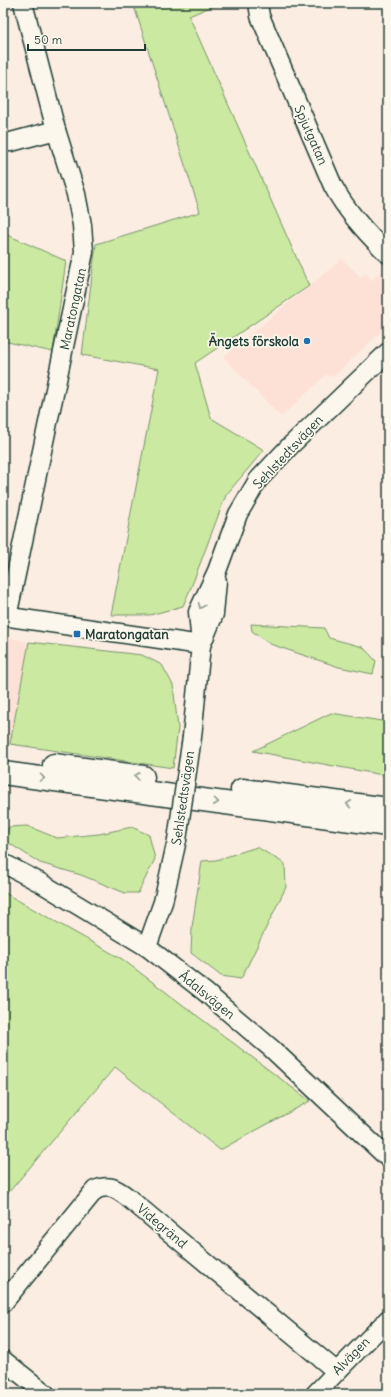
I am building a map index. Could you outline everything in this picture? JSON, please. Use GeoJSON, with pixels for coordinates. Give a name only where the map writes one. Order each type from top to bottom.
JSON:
{"type":"FeatureCollection","features":[{"type":"Feature","properties":{"kind":"highway"},"geometry":{"type":"LineString","coordinates":[[3,758],[388,809]]}},
{"type":"Feature","properties":{"kind":"highway"},"geometry":{"type":"LineString","coordinates":[[3,773],[388,825]]}},
{"type":"Feature","properties":{"kind":"street","name":"Maratongatan"},"geometry":{"type":"LineString","coordinates":[[5,617],[84,252],[82,224],[76,194],[56,130],[23,3]]}},
{"type":"Feature","properties":{"kind":"street","name":"Spjutgatan"},"geometry":{"type":"LineString","coordinates":[[258,3],[263,23],[333,186],[355,220],[388,254]]}},
{"type":"Feature","properties":{"kind":"street"},"geometry":{"type":"LineString","coordinates":[[3,142],[11,142],[56,130]]}},
{"type":"Feature","properties":{"kind":"street","name":"Sehlstedtsvägen"},"geometry":{"type":"LineString","coordinates":[[147,947],[163,902],[177,840],[192,737],[201,645],[198,612],[217,571],[238,514],[258,480],[290,446],[388,352]]}},
{"type":"Feature","properties":{"kind":"street"},"geometry":{"type":"LineString","coordinates":[[5,617],[201,645]]}},
{"type":"Feature","properties":{"kind":"street","name":"Ådalsvägen"},"geometry":{"type":"LineString","coordinates":[[3,864],[41,883],[147,947],[205,992],[272,1049],[388,1158]]}},
{"type":"Feature","properties":{"kind":"street","name":"Videgränd"},"geometry":{"type":"LineString","coordinates":[[3,1303],[95,1190],[110,1186],[126,1196],[336,1371]]}},
{"type":"Feature","properties":{"kind":"street","name":"Alvägen"},"geometry":{"type":"LineString","coordinates":[[315,1394],[388,1319]]}},
{"type":"Feature","properties":{"kind":"street"},"geometry":{"type":"LineString","coordinates":[[3,1360],[46,1394]]}},
{"type":"Feature","properties":{"kind":"shaded area","name":"Ängets förskola"},"geometry":{"type":"Polygon","coordinates":[[[342,259],[361,277],[366,273],[372,280],[381,271],[388,278],[388,325],[333,377],[326,375],[281,417],[223,357],[342,259]]]}},
{"type":"Feature","properties":{"kind":"shaded area"},"geometry":{"type":"Polygon","coordinates":[[[3,636],[29,642],[10,744],[3,743],[3,636]]]}},
{"type":"Feature","properties":{"kind":"green space"},"geometry":{"type":"Polygon","coordinates":[[[133,3],[220,3],[189,16],[309,286],[195,363],[211,418],[264,450],[226,495],[183,606],[150,615],[111,615],[159,369],[82,355],[96,244],[200,212],[133,3]]]}},
{"type":"Feature","properties":{"kind":"green space"},"geometry":{"type":"Polygon","coordinates":[[[3,233],[66,261],[53,352],[3,341],[3,233]]]}},
{"type":"Feature","properties":{"kind":"green space"},"geometry":{"type":"Polygon","coordinates":[[[251,624],[324,628],[329,638],[363,647],[376,661],[373,674],[339,667],[270,644],[252,631],[251,624]]]}},
{"type":"Feature","properties":{"kind":"green space"},"geometry":{"type":"Polygon","coordinates":[[[29,642],[142,655],[162,665],[173,685],[178,728],[173,768],[10,744],[29,642]]]}},
{"type":"Feature","properties":{"kind":"green space"},"geometry":{"type":"Polygon","coordinates":[[[331,713],[388,722],[388,776],[253,751],[331,713]]]}},
{"type":"Feature","properties":{"kind":"green space"},"geometry":{"type":"Polygon","coordinates":[[[27,826],[57,838],[99,834],[132,827],[149,835],[155,859],[138,893],[125,893],[81,875],[40,863],[4,840],[9,827],[27,826]]]}},
{"type":"Feature","properties":{"kind":"green space"},"geometry":{"type":"Polygon","coordinates":[[[257,847],[285,864],[286,887],[241,979],[221,976],[191,953],[192,927],[202,861],[216,860],[257,847]]]}},
{"type":"Feature","properties":{"kind":"green space"},"geometry":{"type":"Polygon","coordinates":[[[3,892],[122,959],[310,1101],[220,1150],[115,1067],[3,1199],[3,892]]]}},
{"type":"Feature","properties":{"kind":"place","name":"Ängets förskola"},"geometry":{"type":"Point","coordinates":[307,341]}},
{"type":"Feature","properties":{"kind":"place","name":"Maratongatan"},"geometry":{"type":"Point","coordinates":[77,634]}}]}
